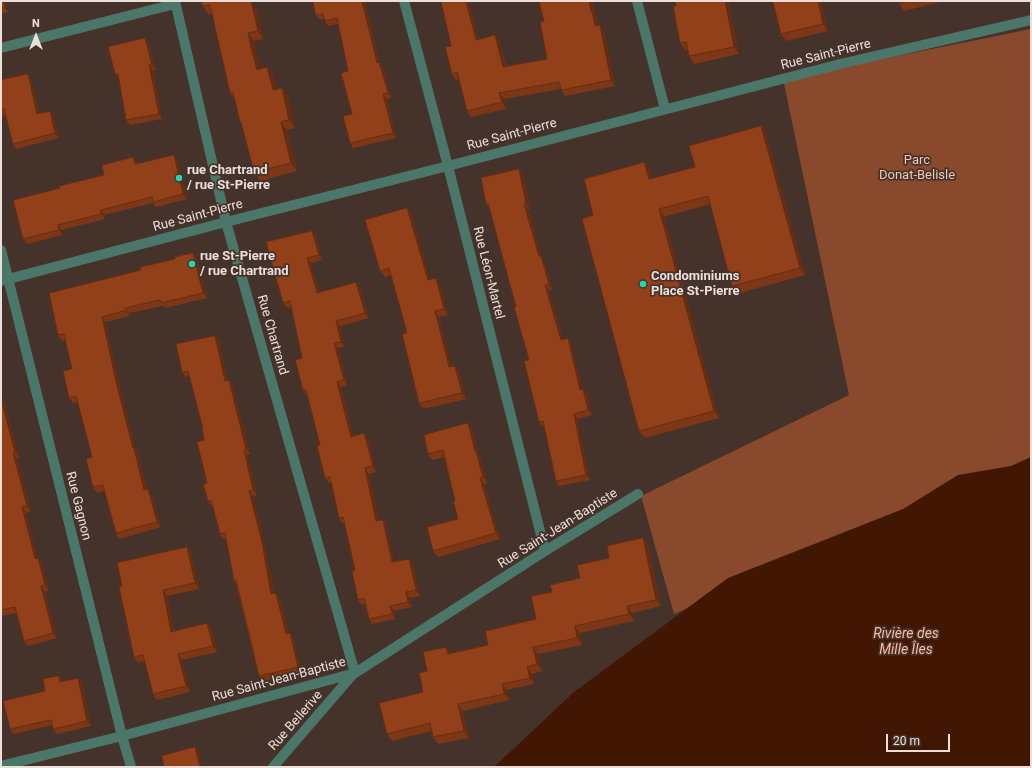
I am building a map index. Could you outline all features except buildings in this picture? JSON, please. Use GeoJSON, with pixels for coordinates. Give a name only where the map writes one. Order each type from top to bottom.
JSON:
{"type":"FeatureCollection","features":[{"type":"Feature","properties":{"kind":"street","name":"Rue Léon-Martel"},"geometry":{"type":"LineString","coordinates":[[404,1],[448,166],[545,551]]}},
{"type":"Feature","properties":{"kind":"street"},"geometry":{"type":"LineString","coordinates":[[637,1],[665,109]]}},
{"type":"Feature","properties":{"kind":"street"},"geometry":{"type":"LineString","coordinates":[[1,48],[175,2]]}},
{"type":"Feature","properties":{"kind":"street","name":"Rue Chartrand"},"geometry":{"type":"LineString","coordinates":[[175,2],[226,222],[355,673]]}},
{"type":"Feature","properties":{"kind":"street","name":"Rue Saint-Pierre"},"geometry":{"type":"LineString","coordinates":[[4,280],[840,64],[1031,20]]}},
{"type":"Feature","properties":{"kind":"street","name":"Rue Gagnon"},"geometry":{"type":"LineString","coordinates":[[1,250],[4,280],[131,767]]}},
{"type":"Feature","properties":{"kind":"street","name":"Rue Saint-Jean-Baptiste"},"geometry":{"type":"LineString","coordinates":[[1,766],[122,736],[355,673],[545,551],[638,494]]}},
{"type":"Feature","properties":{"kind":"street","name":"Rue Bellerive"},"geometry":{"type":"LineString","coordinates":[[273,767],[355,673]]}},
{"type":"Feature","properties":{"kind":"green space","name":"Parc Donat-Belisle"},"geometry":{"type":"Polygon","coordinates":[[[1031,29],[1031,457],[674,614],[641,496],[849,395],[783,79],[1031,29]]]}},
{"type":"Feature","properties":{"kind":"water","name":"Rivière des Mille Îles"},"geometry":{"type":"Polygon","coordinates":[[[1031,457],[1031,767],[494,767],[574,692],[728,578],[903,509],[958,475],[1011,466],[1031,457]]]}},
{"type":"Feature","properties":{"kind":"place","name":"rue Chartrand / rue St-Pierre"},"geometry":{"type":"Point","coordinates":[179,178]}},
{"type":"Feature","properties":{"kind":"place","name":"rue St-Pierre / rue Chartrand"},"geometry":{"type":"Point","coordinates":[192,264]}},
{"type":"Feature","properties":{"kind":"place","name":"Condominiums Place St-Pierre"},"geometry":{"type":"Point","coordinates":[643,284]}}]}
